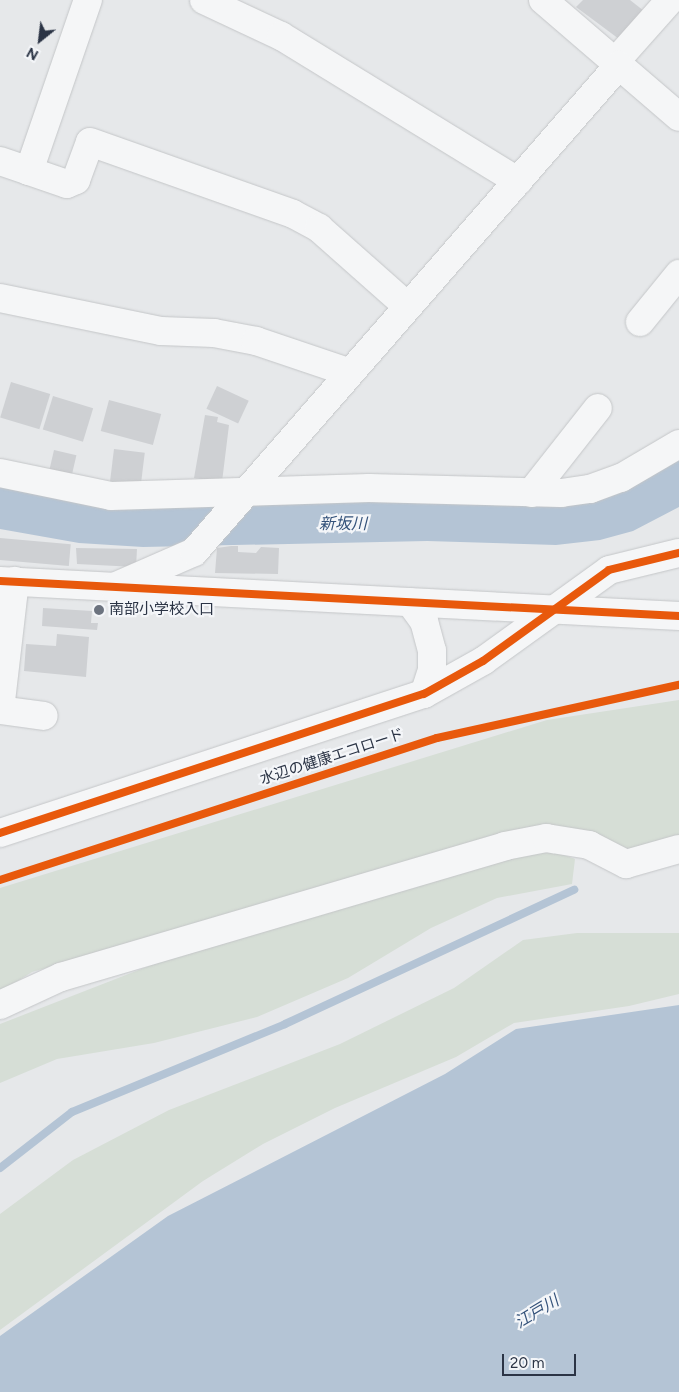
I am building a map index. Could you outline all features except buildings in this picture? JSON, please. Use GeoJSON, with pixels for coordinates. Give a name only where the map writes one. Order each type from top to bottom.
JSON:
{"type":"FeatureCollection","features":[{"type":"Feature","properties":{"kind":"street"},"geometry":{"type":"LineString","coordinates":[[29,172],[88,0]]}},
{"type":"Feature","properties":{"kind":"street"},"geometry":{"type":"LineString","coordinates":[[204,0],[281,36],[518,181]]}},
{"type":"Feature","properties":{"kind":"street"},"geometry":{"type":"LineString","coordinates":[[543,0],[679,117]]}},
{"type":"Feature","properties":{"kind":"street"},"geometry":{"type":"LineString","coordinates":[[114,586],[194,552],[406,305],[518,181],[670,0]]}},
{"type":"Feature","properties":{"kind":"street"},"geometry":{"type":"LineString","coordinates":[[0,161],[67,184],[76,180],[90,142],[293,214],[319,228],[406,305]]}},
{"type":"Feature","properties":{"kind":"street"},"geometry":{"type":"LineString","coordinates":[[640,322],[679,274]]}},
{"type":"Feature","properties":{"kind":"street"},"geometry":{"type":"LineString","coordinates":[[0,298],[161,331],[214,333],[256,341],[348,372]]}},
{"type":"Feature","properties":{"kind":"street"},"geometry":{"type":"LineString","coordinates":[[531,493],[598,408]]}},
{"type":"Feature","properties":{"kind":"street"},"geometry":{"type":"LineString","coordinates":[[11,476],[111,496],[369,488],[531,493],[590,489],[621,478],[679,444]]}},
{"type":"Feature","properties":{"kind":"street"},"geometry":{"type":"LineString","coordinates":[[0,833],[424,694],[452,682],[609,570],[679,553]]}},
{"type":"Feature","properties":{"kind":"street"},"geometry":{"type":"LineString","coordinates":[[44,716],[0,710],[8,581],[679,616]]}},
{"type":"Feature","properties":{"kind":"street"},"geometry":{"type":"LineString","coordinates":[[410,602],[424,621],[432,651],[432,670],[424,694]]}},
{"type":"Feature","properties":{"kind":"street"},"geometry":{"type":"LineString","coordinates":[[0,1005],[60,977],[505,846],[546,838],[589,845],[626,864],[679,849]]}},
{"type":"Feature","properties":{"kind":"shaded area"},"geometry":{"type":"Polygon","coordinates":[[[679,700],[679,837],[630,852],[546,824],[32,972],[0,992],[0,888],[547,720],[679,700]]]}},
{"type":"Feature","properties":{"kind":"shaded area"},"geometry":{"type":"Polygon","coordinates":[[[546,848],[575,859],[572,884],[497,898],[431,928],[348,978],[257,1017],[154,1043],[57,1059],[0,1083],[0,1024],[203,945],[546,848]]]}},
{"type":"Feature","properties":{"kind":"shaded area"},"geometry":{"type":"Polygon","coordinates":[[[577,933],[679,933],[679,994],[629,1006],[514,1023],[456,1057],[335,1108],[263,1144],[203,1181],[0,1330],[0,1214],[73,1160],[169,1110],[340,1044],[454,988],[523,940],[577,933]]]}},
{"type":"Feature","properties":{"kind":"water","name":"新坂川"},"geometry":{"type":"Polygon","coordinates":[[[679,457],[679,507],[633,531],[600,540],[556,545],[427,541],[143,547],[79,543],[0,529],[0,480],[542,504],[679,457]]]}},
{"type":"Feature","properties":{"kind":"water","name":"江戸川"},"geometry":{"type":"Polygon","coordinates":[[[679,1005],[679,1392],[0,1392],[0,1336],[168,1216],[445,1074],[516,1029],[679,1005]]]}},
{"type":"Feature","properties":{"kind":"waterway"},"geometry":{"type":"LineString","coordinates":[[0,1168],[72,1112],[285,1024],[574,890]]}},
{"type":"Feature","properties":{"kind":"cycle path"},"geometry":{"type":"LineString","coordinates":[[0,833],[424,694],[483,661],[609,570],[679,553]]}},
{"type":"Feature","properties":{"kind":"cycle path"},"geometry":{"type":"LineString","coordinates":[[0,581],[679,616]]}},
{"type":"Feature","properties":{"kind":"cycle path","name":"水辺の健康エコロード"},"geometry":{"type":"LineString","coordinates":[[0,880],[437,738],[679,685]]}},
{"type":"Feature","properties":{"kind":"place","name":"南部小学校入口"},"geometry":{"type":"Point","coordinates":[99,610]}}]}
